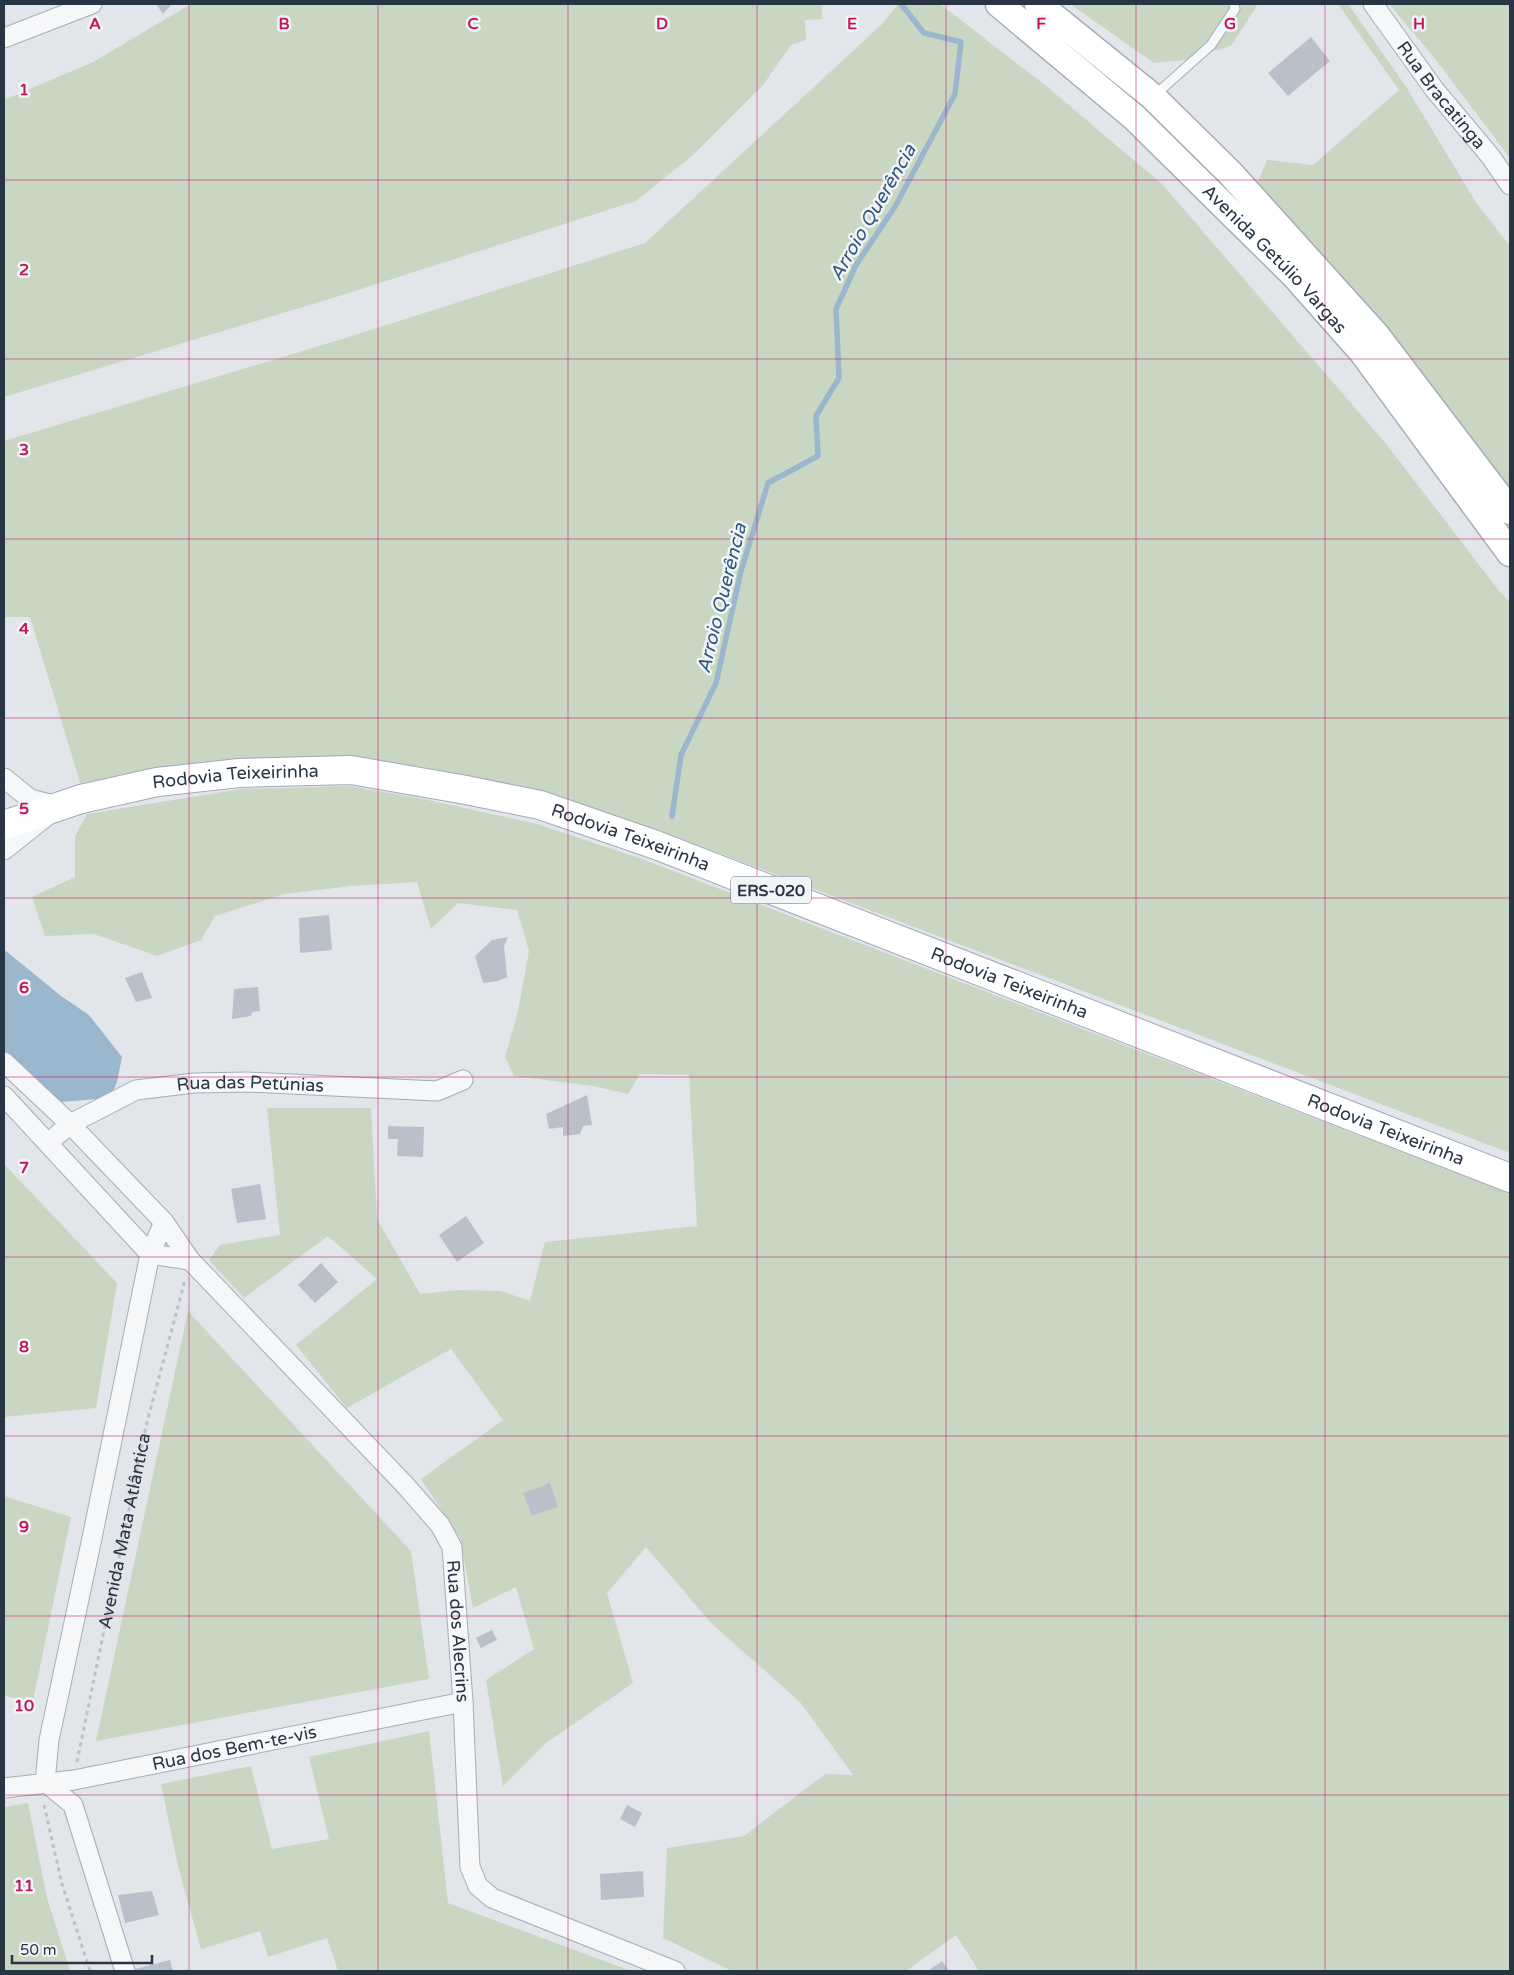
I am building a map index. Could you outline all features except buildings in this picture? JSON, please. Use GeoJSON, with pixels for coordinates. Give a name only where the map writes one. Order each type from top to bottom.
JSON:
{"type":"FeatureCollection","features":[{"type":"Feature","properties":{"kind":"main road","name":"Avenida Getúlio Vargas"},"geometry":{"type":"LineString","coordinates":[[998,4],[1135,118],[1294,275],[1363,353],[1510,553]]}},
{"type":"Feature","properties":{"kind":"main road","name":"Avenida Getúlio Vargas"},"geometry":{"type":"LineString","coordinates":[[1038,4],[1153,97],[1231,174],[1377,336],[1510,511]]}},
{"type":"Feature","properties":{"kind":"main road","name":"Rodovia Teixeirinha"},"geometry":{"type":"LineString","coordinates":[[4,825],[81,799],[157,782],[239,773],[350,770],[457,788],[540,805],[656,845],[1510,1178]]}},
{"type":"Feature","properties":{"kind":"street"},"geometry":{"type":"LineString","coordinates":[[4,38],[92,4]]}},
{"type":"Feature","properties":{"kind":"street","name":"Rua Bracatinga"},"geometry":{"type":"LineString","coordinates":[[1373,4],[1434,89],[1491,157],[1510,184]]}},
{"type":"Feature","properties":{"kind":"street"},"geometry":{"type":"LineString","coordinates":[[4,778],[30,799],[57,806]]}},
{"type":"Feature","properties":{"kind":"street"},"geometry":{"type":"LineString","coordinates":[[4,850],[57,806]]}},
{"type":"Feature","properties":{"kind":"street"},"geometry":{"type":"LineString","coordinates":[[4,1062],[70,1124],[164,1222]]}},
{"type":"Feature","properties":{"kind":"street","name":"Rua das Petúnias"},"geometry":{"type":"LineString","coordinates":[[48,1143],[70,1124],[136,1090],[194,1084],[246,1082],[437,1091],[464,1080]]}},
{"type":"Feature","properties":{"kind":"street"},"geometry":{"type":"LineString","coordinates":[[4,1096],[150,1254],[190,1260]]}},
{"type":"Feature","properties":{"kind":"street","name":"Avenida Mata Atlântica"},"geometry":{"type":"LineString","coordinates":[[45,1782],[49,1740],[150,1254],[164,1222]]}},
{"type":"Feature","properties":{"kind":"street","name":"Rua dos Alecrins"},"geometry":{"type":"LineString","coordinates":[[164,1222],[190,1260],[405,1485],[440,1525],[452,1547],[463,1702],[470,1867],[478,1886],[492,1898],[675,1971]]}},
{"type":"Feature","properties":{"kind":"street","name":"Rua dos Bem-te-vis"},"geometry":{"type":"LineString","coordinates":[[4,1788],[74,1780],[463,1702]]}},
{"type":"Feature","properties":{"kind":"street"},"geometry":{"type":"LineString","coordinates":[[45,1782],[73,1805],[125,1971]]}},
{"type":"Feature","properties":{"kind":"lane"},"geometry":{"type":"LineString","coordinates":[[1153,97],[1212,45],[1235,9],[1234,4]]}},
{"type":"Feature","properties":{"kind":"path","name":"Avenida Mata Atlântica"},"geometry":{"type":"LineString","coordinates":[[74,1780],[146,1426],[190,1260]]}},
{"type":"Feature","properties":{"kind":"path"},"geometry":{"type":"LineString","coordinates":[[45,1782],[43,1804],[62,1884],[90,1971]]}},
{"type":"Feature","properties":{"kind":"green space"},"geometry":{"type":"Polygon","coordinates":[[[191,4],[822,4],[822,19],[805,20],[806,40],[791,45],[763,85],[693,155],[636,201],[336,297],[4,397],[4,100],[93,62],[191,4]]]}},
{"type":"Feature","properties":{"kind":"green space"},"geometry":{"type":"Polygon","coordinates":[[[898,4],[940,4],[1045,85],[1162,184],[1387,445],[1500,592],[1510,602],[1510,1153],[669,834],[548,796],[356,758],[234,759],[81,786],[30,617],[4,617],[4,441],[339,340],[645,243],[882,24],[898,4]]]}},
{"type":"Feature","properties":{"kind":"green space"},"geometry":{"type":"Polygon","coordinates":[[[1070,4],[1258,4],[1231,46],[1186,60],[1154,63],[1070,4]]]}},
{"type":"Feature","properties":{"kind":"green space"},"geometry":{"type":"Polygon","coordinates":[[[1338,4],[1348,4],[1405,85],[1477,204],[1510,246],[1510,496],[1420,370],[1257,184],[1267,160],[1313,165],[1399,90],[1338,4]]]}},
{"type":"Feature","properties":{"kind":"green space"},"geometry":{"type":"Polygon","coordinates":[[[1389,4],[1510,4],[1510,158],[1433,56],[1389,4]]]}},
{"type":"Feature","properties":{"kind":"green space"},"geometry":{"type":"Polygon","coordinates":[[[348,786],[419,798],[537,824],[645,860],[1510,1194],[1510,1971],[979,1971],[956,1935],[906,1971],[732,1971],[663,1938],[667,1848],[744,1836],[825,1774],[853,1775],[800,1702],[712,1624],[646,1547],[607,1593],[633,1683],[546,1743],[503,1786],[486,1680],[534,1649],[516,1587],[473,1608],[460,1538],[421,1479],[503,1420],[451,1349],[347,1408],[296,1345],[377,1279],[328,1236],[244,1298],[209,1260],[220,1245],[280,1235],[267,1108],[371,1108],[377,1219],[420,1294],[458,1290],[501,1291],[530,1301],[545,1242],[697,1226],[689,1075],[640,1074],[628,1094],[593,1086],[514,1076],[505,1057],[518,1011],[529,951],[517,910],[458,903],[431,929],[417,882],[351,886],[285,894],[215,916],[201,940],[157,956],[94,934],[45,936],[32,897],[75,877],[75,836],[87,814],[241,789],[348,786]]]}},
{"type":"Feature","properties":{"kind":"green space"},"geometry":{"type":"Polygon","coordinates":[[[4,1164],[117,1283],[96,1408],[4,1417],[4,1164]]]}},
{"type":"Feature","properties":{"kind":"green space"},"geometry":{"type":"Polygon","coordinates":[[[188,1311],[411,1551],[429,1679],[96,1741],[188,1311]]]}},
{"type":"Feature","properties":{"kind":"green space"},"geometry":{"type":"Polygon","coordinates":[[[4,1496],[71,1517],[33,1701],[4,1696],[4,1496]]]}},
{"type":"Feature","properties":{"kind":"green space"},"geometry":{"type":"Polygon","coordinates":[[[429,1731],[448,1903],[631,1971],[338,1971],[327,1938],[268,1957],[260,1931],[201,1949],[178,1866],[161,1784],[251,1766],[272,1849],[329,1839],[309,1757],[429,1731]]]}},
{"type":"Feature","properties":{"kind":"green space"},"geometry":{"type":"Polygon","coordinates":[[[28,1803],[47,1898],[70,1971],[4,1971],[4,1807],[28,1803]]]}},
{"type":"Feature","properties":{"kind":"water"},"geometry":{"type":"Polygon","coordinates":[[[6,951],[61,996],[89,1015],[122,1057],[117,1082],[110,1098],[61,1102],[4,1051],[4,952],[6,951]]]}},
{"type":"Feature","properties":{"kind":"waterway","name":"Arroio Querência"},"geometry":{"type":"LineString","coordinates":[[672,816],[681,755],[716,683],[741,571],[768,483],[818,456],[816,416],[839,378],[836,309],[856,265],[896,205],[955,94],[961,42],[924,33],[901,4]]}}]}
